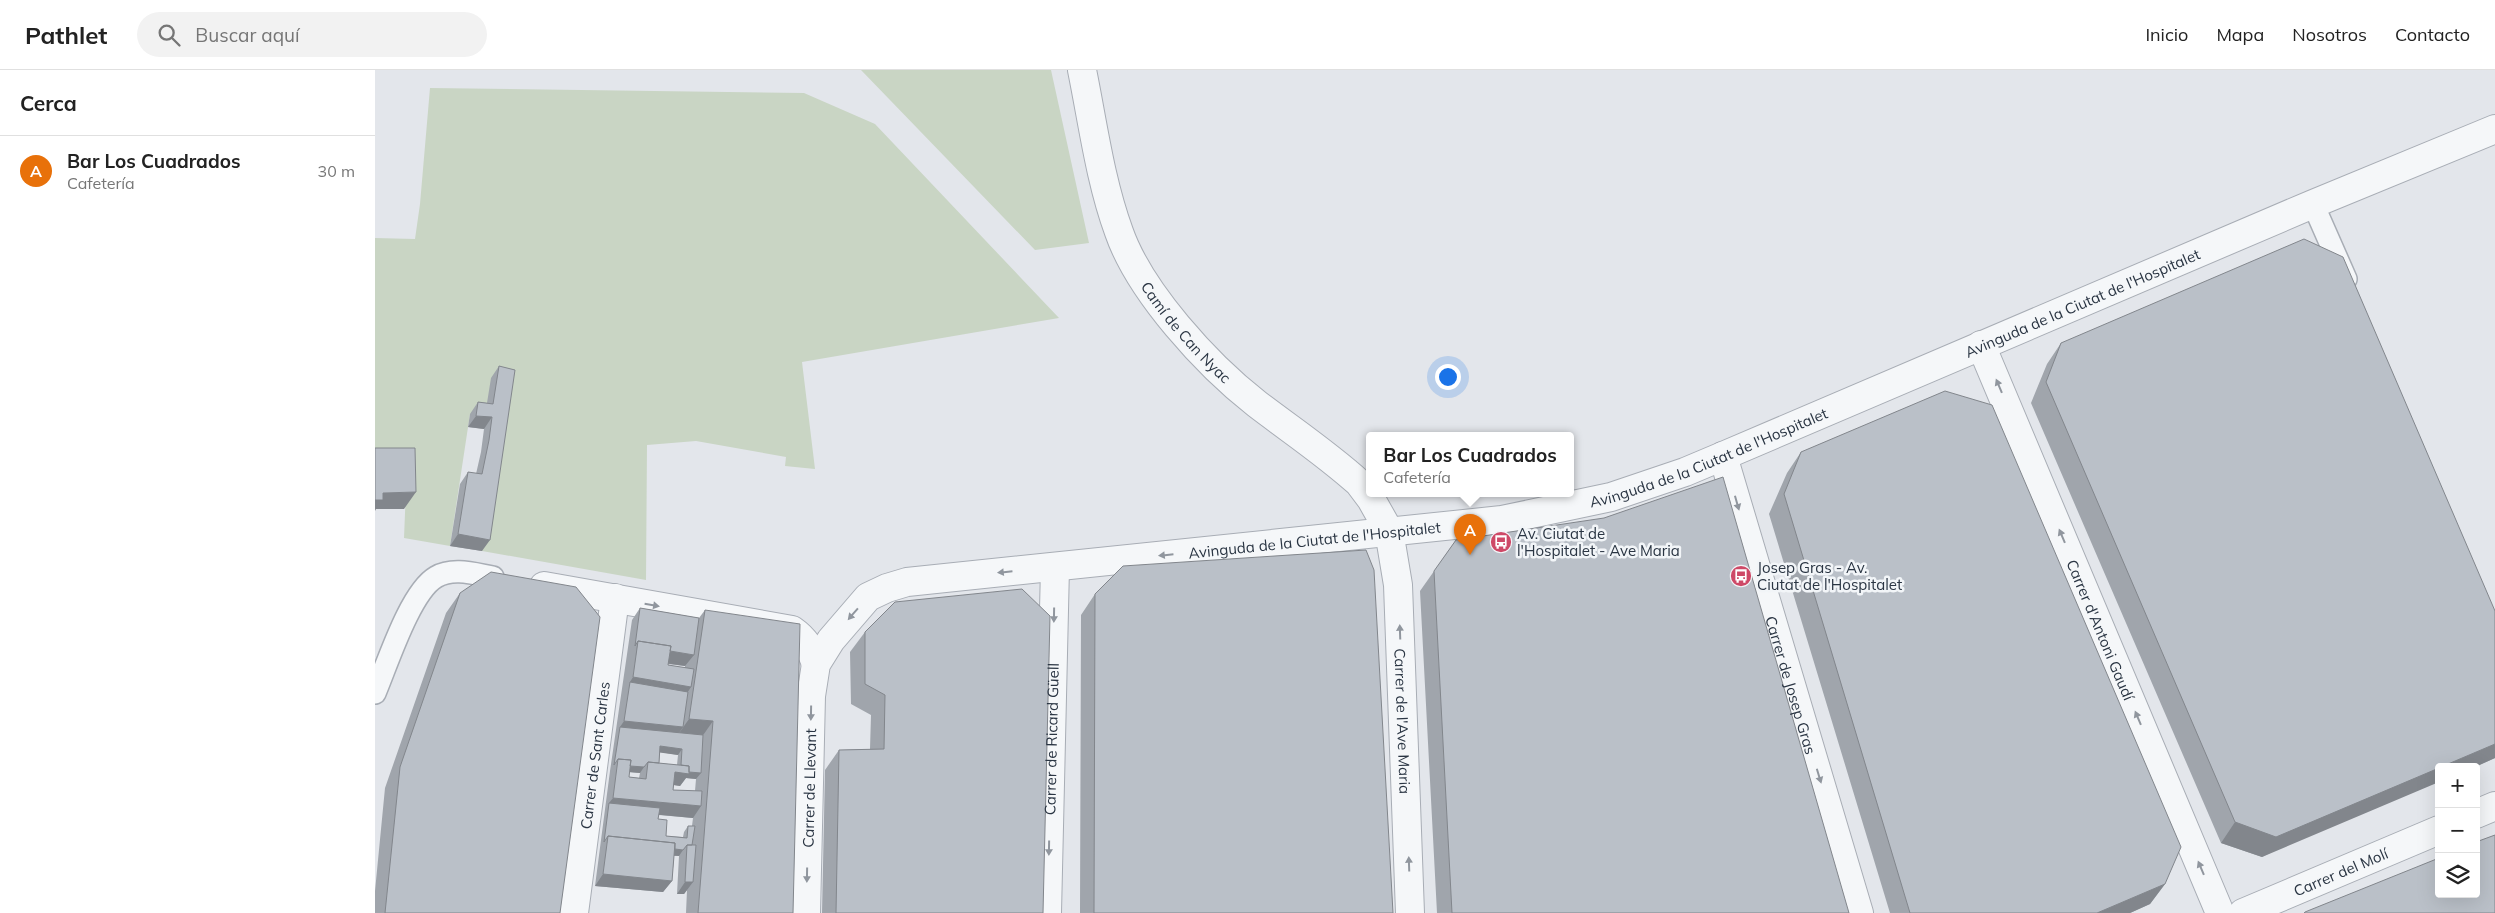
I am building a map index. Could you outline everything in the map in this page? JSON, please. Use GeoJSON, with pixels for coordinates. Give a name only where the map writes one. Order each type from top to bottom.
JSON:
{"type":"FeatureCollection","features":[{"type":"Feature","properties":{"kind":"street","name":"Camí de Can Nyac"},"geometry":{"type":"LineString","coordinates":[[1082,70],[1107,196],[1119,233],[1135,268],[1177,325],[1215,365],[1255,402],[1359,483],[1366,492]]}},
{"type":"Feature","properties":{"kind":"street","name":"Avinguda de la Ciutat de l'Hospitalet"},"geometry":{"type":"LineString","coordinates":[[816,664],[831,640],[868,597],[887,588],[907,582],[1502,520],[1611,497],[1723,456],[2313,204],[2495,129]]}},
{"type":"Feature","properties":{"kind":"street"},"geometry":{"type":"LineString","coordinates":[[2313,204],[2355,301]]}},
{"type":"Feature","properties":{"kind":"street","name":"Carrer d'Antoni Gaudí"},"geometry":{"type":"LineString","coordinates":[[1981,345],[2220,913]]}},
{"type":"Feature","properties":{"kind":"street","name":"Carrer de Josep Gras"},"geometry":{"type":"LineString","coordinates":[[1723,456],[1859,913]]}},
{"type":"Feature","properties":{"kind":"street","name":"Camí de Can Nyac"},"geometry":{"type":"LineString","coordinates":[[1370,497],[1389,531]]}},
{"type":"Feature","properties":{"kind":"street","name":"Carrer de l'Ave Maria"},"geometry":{"type":"LineString","coordinates":[[1389,531],[1399,585],[1410,913]]}},
{"type":"Feature","properties":{"kind":"street","name":"Carrer de Ricard Güell"},"geometry":{"type":"LineString","coordinates":[[1047,913],[1055,567]]}},
{"type":"Feature","properties":{"kind":"street"},"geometry":{"type":"LineString","coordinates":[[375,694],[413,602],[435,577],[459,571],[792,630],[803,638],[811,649],[816,664]]}},
{"type":"Feature","properties":{"kind":"street","name":"Carrer de Sant Carles"},"geometry":{"type":"LineString","coordinates":[[574,913],[615,598]]}},
{"type":"Feature","properties":{"kind":"street","name":"Carrer de Llevant"},"geometry":{"type":"LineString","coordinates":[[806,913],[811,696],[816,664]]}},
{"type":"Feature","properties":{"kind":"street"},"geometry":{"type":"LineString","coordinates":[[2480,812],[2495,806]]}},
{"type":"Feature","properties":{"kind":"street","name":"Carrer del Molí"},"geometry":{"type":"LineString","coordinates":[[2243,913],[2435,832]]}},
{"type":"Feature","properties":{"kind":"green space"},"geometry":{"type":"Polygon","coordinates":[[[861,70],[1051,70],[1089,243],[1035,250],[861,70]]]}},
{"type":"Feature","properties":{"kind":"green space"},"geometry":{"type":"Polygon","coordinates":[[[430,88],[804,93],[875,124],[1059,318],[802,362],[815,469],[785,466],[786,457],[696,441],[647,445],[646,580],[482,551],[485,416],[470,414],[450,546],[404,538],[407,464],[375,464],[375,238],[415,239],[420,204],[430,88]]]}},
{"type":"Feature","properties":{"kind":"building"},"geometry":{"type":"Polygon","coordinates":[[[2304,239],[2343,257],[2495,611],[2495,744],[2450,763],[2435,763],[2435,770],[2276,837],[2235,822],[2046,382],[2061,343],[2304,239]]]}},
{"type":"Feature","properties":{"kind":"building"},"geometry":{"type":"Polygon","coordinates":[[[499,366],[515,370],[490,540],[458,534],[468,472],[482,474],[489,440],[492,417],[476,416],[478,402],[493,404],[499,366]]]}},
{"type":"Feature","properties":{"kind":"building"},"geometry":{"type":"Polygon","coordinates":[[[1945,391],[1992,405],[2181,847],[2165,884],[2097,913],[1910,913],[1784,494],[1801,452],[1945,391]]]}},
{"type":"Feature","properties":{"kind":"building"},"geometry":{"type":"Polygon","coordinates":[[[375,448],[415,448],[416,492],[383,493],[383,500],[375,500],[375,448]]]}},
{"type":"Feature","properties":{"kind":"building"},"geometry":{"type":"Polygon","coordinates":[[[1723,477],[1849,913],[1452,913],[1434,571],[1456,540],[1604,518],[1723,477]]]}},
{"type":"Feature","properties":{"kind":"building"},"geometry":{"type":"Polygon","coordinates":[[[1366,550],[1374,570],[1393,913],[1094,913],[1095,594],[1123,566],[1366,550]]]}},
{"type":"Feature","properties":{"kind":"building"},"geometry":{"type":"Polygon","coordinates":[[[491,572],[576,587],[600,617],[560,913],[385,913],[400,767],[460,593],[491,572]]]}},
{"type":"Feature","properties":{"kind":"building"},"geometry":{"type":"Polygon","coordinates":[[[1022,589],[1050,616],[1043,913],[836,913],[839,750],[884,749],[885,695],[865,684],[865,632],[895,602],[1022,589]]]}},
{"type":"Feature","properties":{"kind":"building"},"geometry":{"type":"Polygon","coordinates":[[[640,608],[699,618],[694,655],[670,651],[671,646],[638,641],[635,646],[640,608]]]}},
{"type":"Feature","properties":{"kind":"building"},"geometry":{"type":"Polygon","coordinates":[[[705,610],[800,624],[793,913],[698,913],[713,721],[689,719],[705,610]]]}},
{"type":"Feature","properties":{"kind":"building"},"geometry":{"type":"Polygon","coordinates":[[[638,641],[671,646],[668,665],[694,669],[691,687],[633,677],[638,641]]]}},
{"type":"Feature","properties":{"kind":"building"},"geometry":{"type":"Polygon","coordinates":[[[630,682],[688,692],[683,727],[624,721],[630,682]]]}},
{"type":"Feature","properties":{"kind":"building"},"geometry":{"type":"Polygon","coordinates":[[[620,727],[703,735],[701,773],[689,772],[689,766],[681,765],[682,749],[660,746],[659,763],[648,762],[644,767],[630,766],[631,760],[618,759],[614,765],[620,727]]]}},
{"type":"Feature","properties":{"kind":"building"},"geometry":{"type":"Polygon","coordinates":[[[618,759],[631,760],[629,777],[646,779],[648,762],[689,766],[689,774],[675,772],[673,790],[702,791],[701,806],[613,798],[618,759]]]}},
{"type":"Feature","properties":{"kind":"building"},"geometry":{"type":"Polygon","coordinates":[[[609,803],[660,808],[658,819],[667,820],[666,836],[687,838],[688,826],[695,826],[692,845],[687,845],[683,850],[675,849],[675,843],[608,836],[604,842],[609,803]]]}},
{"type":"Feature","properties":{"kind":"building"},"geometry":{"type":"Polygon","coordinates":[[[2495,835],[2495,913],[2304,913],[2435,860],[2435,898],[2480,898],[2480,841],[2495,835]]]}},
{"type":"Feature","properties":{"kind":"building"},"geometry":{"type":"Polygon","coordinates":[[[608,836],[675,843],[672,881],[603,874],[608,836]]]}},
{"type":"Feature","properties":{"kind":"building"},"geometry":{"type":"Polygon","coordinates":[[[687,845],[696,845],[693,882],[685,882],[687,845]]]}},
{"type":"Feature","properties":{"kind":"place","name":"Av. Ciutat de l'Hospitalet - Ave Maria"},"geometry":{"type":"Point","coordinates":[1501,542]}},
{"type":"Feature","properties":{"kind":"place","name":"Bar Los Cuadrados"},"geometry":{"type":"Point","coordinates":[1470,555]}},
{"type":"Feature","properties":{"kind":"place","name":"Josep Gras - Av. Ciutat de l'Hospitalet"},"geometry":{"type":"Point","coordinates":[1741,576]}}]}
